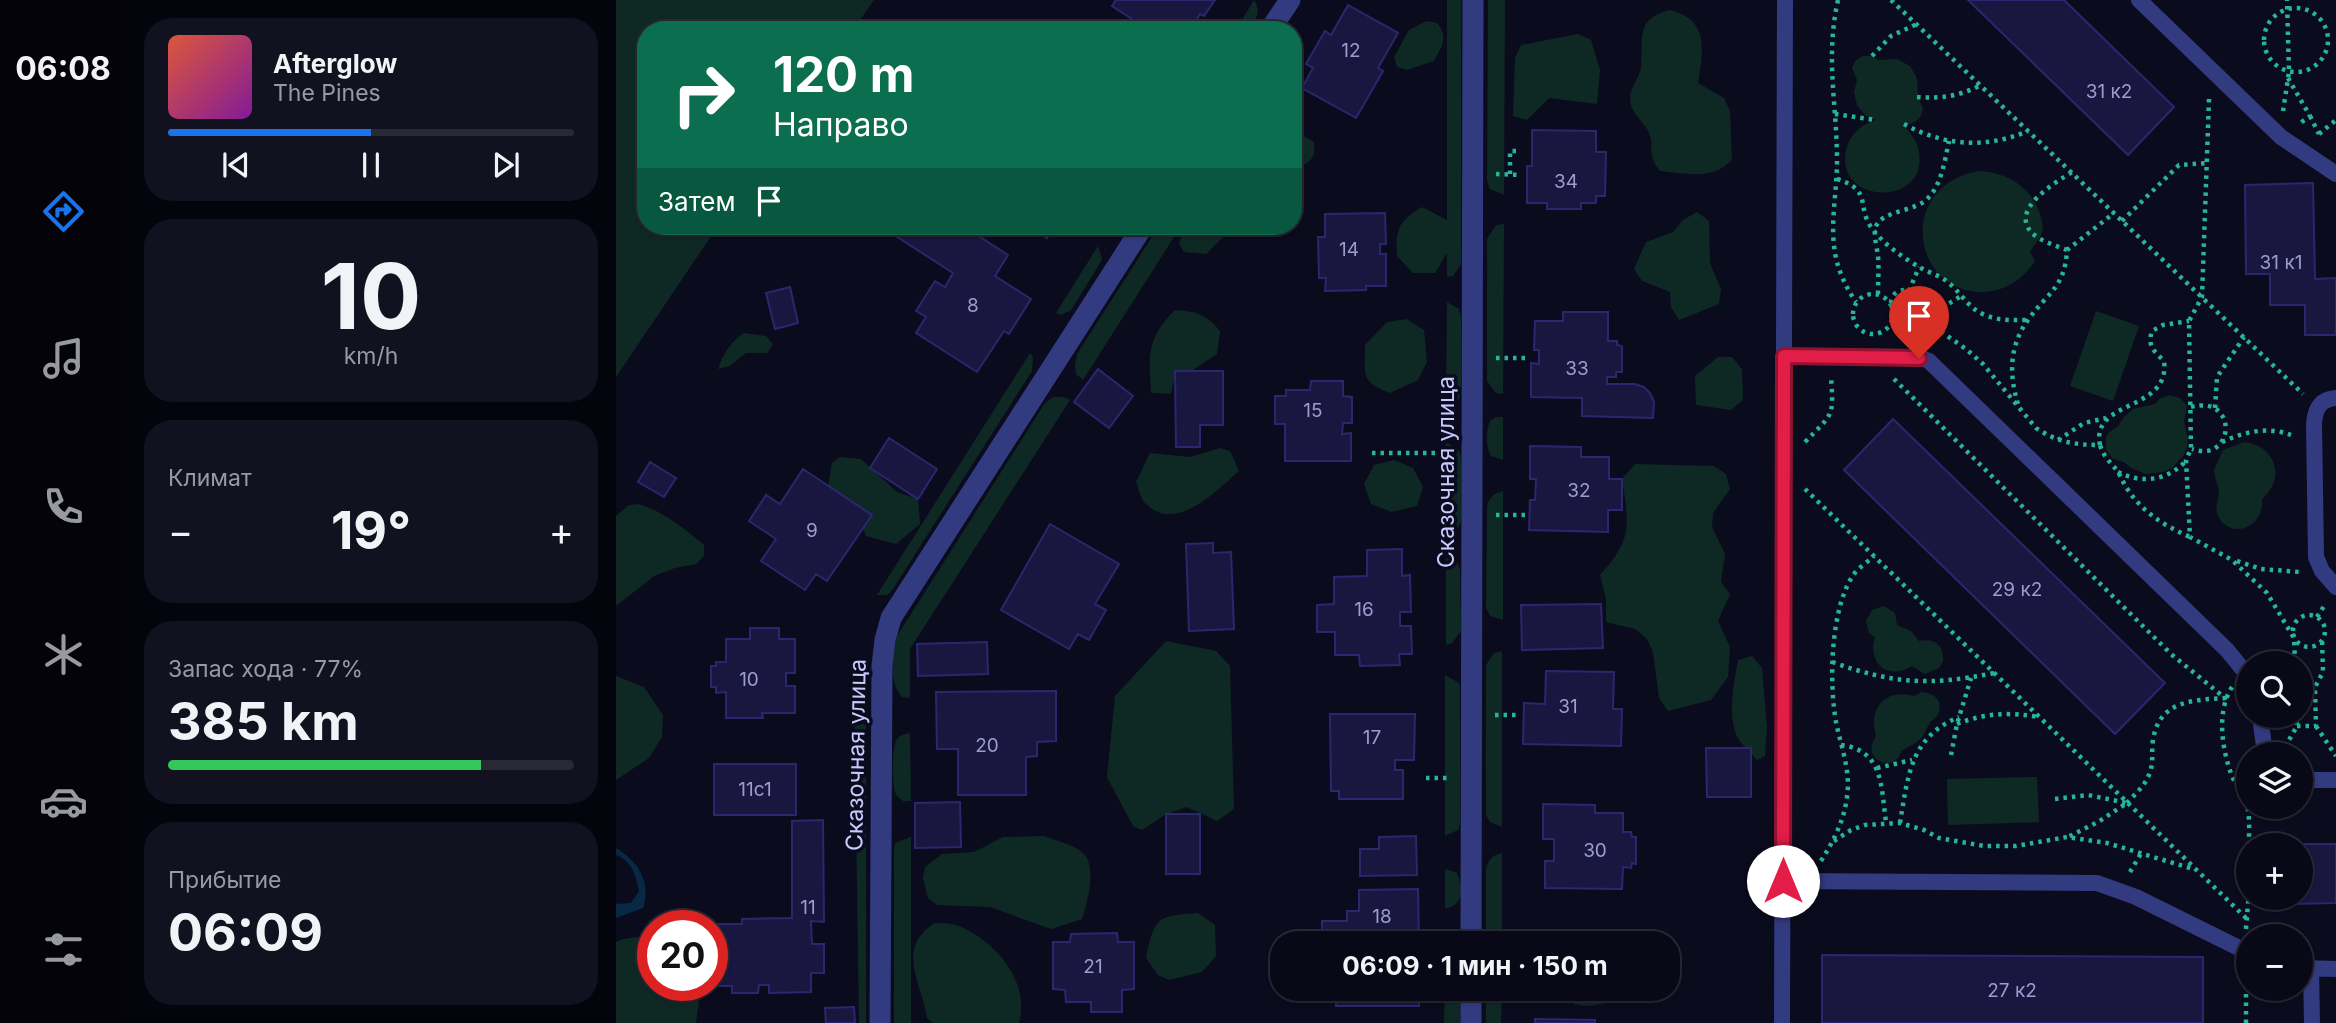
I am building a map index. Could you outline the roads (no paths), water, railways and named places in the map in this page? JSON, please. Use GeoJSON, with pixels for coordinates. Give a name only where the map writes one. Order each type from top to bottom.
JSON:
{"type":"FeatureCollection","features":[{"type":"Feature","properties":{"kind":"street"},"geometry":{"type":"LineString","coordinates":[[1276,21],[1290,0]]}},
{"type":"Feature","properties":{"kind":"street","name":"Сказочная улица"},"geometry":{"type":"LineString","coordinates":[[1471,931],[1473,0]]}},
{"type":"Feature","properties":{"kind":"street","name":"Сказочная улица"},"geometry":{"type":"LineString","coordinates":[[880,1023],[882,666],[891,618],[1137,235]]}},
{"type":"Feature","properties":{"kind":"street"},"geometry":{"type":"LineString","coordinates":[[1471,1001],[1471,1023]]}},
{"type":"Feature","properties":{"kind":"lane"},"geometry":{"type":"LineString","coordinates":[[1782,1023],[1785,0]]}},
{"type":"Feature","properties":{"kind":"lane"},"geometry":{"type":"LineString","coordinates":[[2139,0],[2275,132],[2336,174]]}},
{"type":"Feature","properties":{"kind":"lane"},"geometry":{"type":"LineString","coordinates":[[1784,356],[1842,364],[1919,358],[1937,368],[2236,663]]}},
{"type":"Feature","properties":{"kind":"lane"},"geometry":{"type":"LineString","coordinates":[[2336,398],[2323,401],[2314,414],[2316,557],[2322,571],[2336,587]]}},
{"type":"Feature","properties":{"kind":"lane"},"geometry":{"type":"LineString","coordinates":[[2313,780],[2336,780]]}},
{"type":"Feature","properties":{"kind":"lane"},"geometry":{"type":"LineString","coordinates":[[1783,881],[2097,883],[2136,897],[2236,947]]}},
{"type":"Feature","properties":{"kind":"lane"},"geometry":{"type":"LineString","coordinates":[[2313,969],[2336,969]]}},
{"type":"Feature","properties":{"kind":"lane"},"geometry":{"type":"LineString","coordinates":[[2310,1001],[2312,1023]]}},
{"type":"Feature","properties":{"kind":"water"},"geometry":{"type":"Polygon","coordinates":[[[616,848],[637,866],[646,890],[643,908],[616,918],[616,904],[631,903],[639,891],[632,869],[616,855],[616,848]]]}}]}
